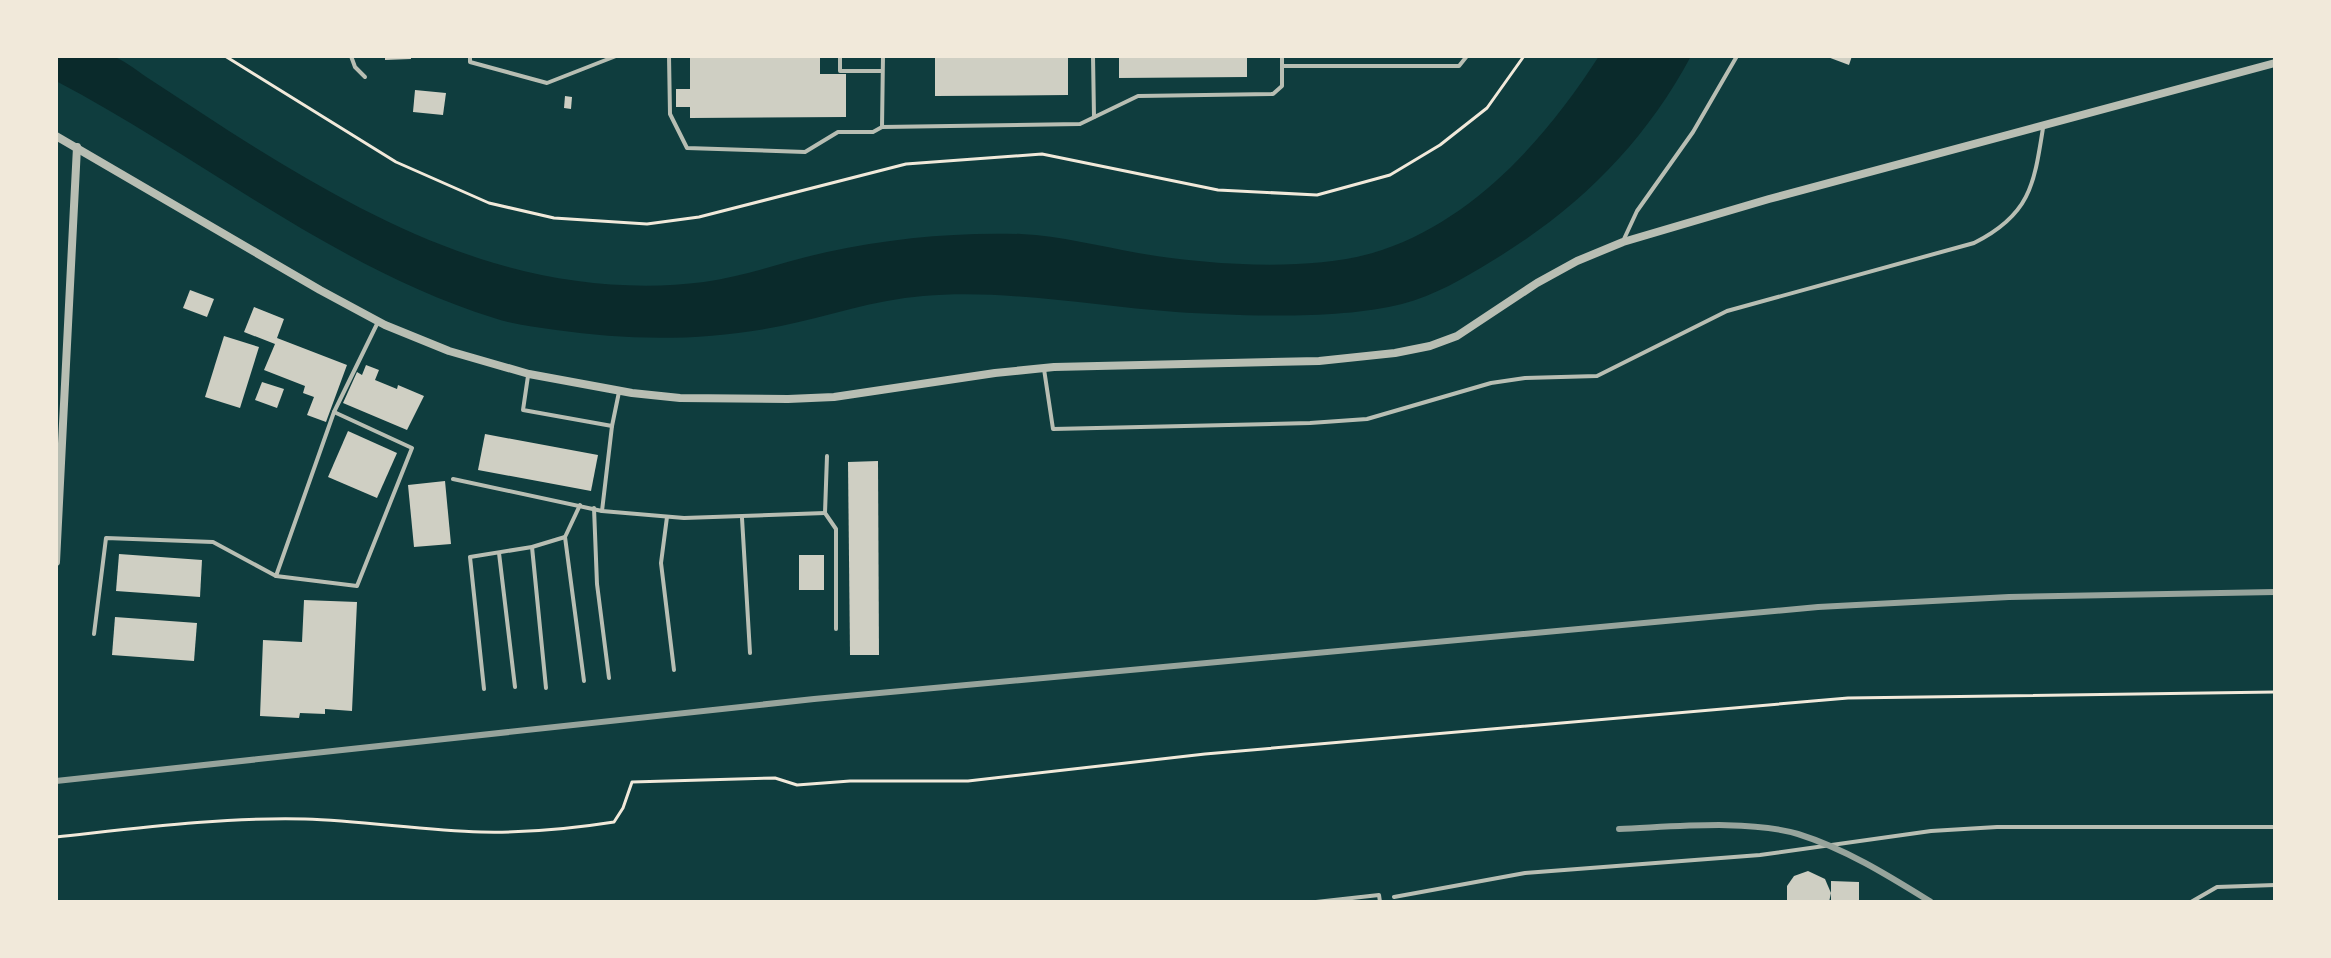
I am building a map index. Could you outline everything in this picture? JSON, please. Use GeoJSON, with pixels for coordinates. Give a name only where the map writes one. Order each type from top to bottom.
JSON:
{"type":"FeatureCollection","features":[{"type":"Feature","properties":{"kind":"street"},"geometry":{"type":"LineString","coordinates":[[56,136],[378,321],[449,351],[529,374],[619,391],[680,398],[834,397],[1044,368],[1319,361],[1430,346],[1457,336],[1537,283],[1577,261],[1623,242],[2275,63]]}},
{"type":"Feature","properties":{"kind":"street"},"geometry":{"type":"LineString","coordinates":[[56,562],[77,147]]}},
{"type":"Feature","properties":{"kind":"lane"},"geometry":{"type":"LineString","coordinates":[[351,56],[355,67],[365,77]]}},
{"type":"Feature","properties":{"kind":"lane"},"geometry":{"type":"LineString","coordinates":[[470,56],[470,62],[547,83],[616,56]]}},
{"type":"Feature","properties":{"kind":"lane"},"geometry":{"type":"LineString","coordinates":[[669,56],[670,114],[687,148],[805,152],[838,132],[873,132],[882,127],[1080,124],[1138,96],[1273,94],[1282,86],[1282,56]]}},
{"type":"Feature","properties":{"kind":"lane"},"geometry":{"type":"LineString","coordinates":[[840,56],[840,71],[882,71]]}},
{"type":"Feature","properties":{"kind":"lane"},"geometry":{"type":"LineString","coordinates":[[882,127],[883,56]]}},
{"type":"Feature","properties":{"kind":"lane"},"geometry":{"type":"LineString","coordinates":[[1093,56],[1094,117]]}},
{"type":"Feature","properties":{"kind":"lane"},"geometry":{"type":"LineString","coordinates":[[1282,66],[1459,66],[1467,56]]}},
{"type":"Feature","properties":{"kind":"lane"},"geometry":{"type":"LineString","coordinates":[[1623,242],[1637,211],[1693,132],[1737,56]]}},
{"type":"Feature","properties":{"kind":"lane"},"geometry":{"type":"LineString","coordinates":[[1044,368],[1053,429],[1367,419],[1491,383],[1525,378],[1597,376],[1727,311],[1974,243],[1993,233],[2017,210],[2035,180],[2044,125]]}},
{"type":"Feature","properties":{"kind":"lane"},"geometry":{"type":"LineString","coordinates":[[276,576],[334,412],[378,321]]}},
{"type":"Feature","properties":{"kind":"lane"},"geometry":{"type":"LineString","coordinates":[[529,374],[523,410],[612,426]]}},
{"type":"Feature","properties":{"kind":"lane"},"geometry":{"type":"LineString","coordinates":[[602,511],[619,391]]}},
{"type":"Feature","properties":{"kind":"lane"},"geometry":{"type":"LineString","coordinates":[[94,634],[106,538],[213,542],[276,576],[357,586],[412,448],[334,412]]}},
{"type":"Feature","properties":{"kind":"lane"},"geometry":{"type":"LineString","coordinates":[[827,456],[825,513],[836,529],[836,629]]}},
{"type":"Feature","properties":{"kind":"lane"},"geometry":{"type":"LineString","coordinates":[[453,479],[602,511],[667,517],[742,518],[825,513]]}},
{"type":"Feature","properties":{"kind":"lane"},"geometry":{"type":"LineString","coordinates":[[580,505],[565,537],[584,681]]}},
{"type":"Feature","properties":{"kind":"lane"},"geometry":{"type":"LineString","coordinates":[[594,508],[597,584],[609,678]]}},
{"type":"Feature","properties":{"kind":"lane"},"geometry":{"type":"LineString","coordinates":[[667,517],[661,563],[674,670]]}},
{"type":"Feature","properties":{"kind":"lane"},"geometry":{"type":"LineString","coordinates":[[742,518],[750,653]]}},
{"type":"Feature","properties":{"kind":"lane"},"geometry":{"type":"LineString","coordinates":[[484,689],[470,557],[532,547],[565,537]]}},
{"type":"Feature","properties":{"kind":"lane"},"geometry":{"type":"LineString","coordinates":[[532,547],[546,688]]}},
{"type":"Feature","properties":{"kind":"lane"},"geometry":{"type":"LineString","coordinates":[[499,553],[515,687]]}},
{"type":"Feature","properties":{"kind":"lane"},"geometry":{"type":"LineString","coordinates":[[1394,897],[1525,873],[1760,855],[1931,831],[1997,827],[2275,827]]}},
{"type":"Feature","properties":{"kind":"lane"},"geometry":{"type":"LineString","coordinates":[[2191,902],[2217,887],[2275,885]]}},
{"type":"Feature","properties":{"kind":"lane"},"geometry":{"type":"LineString","coordinates":[[1316,902],[1379,895],[1380,902]]}},
{"type":"Feature","properties":{"kind":"path"},"geometry":{"type":"LineString","coordinates":[[225,56],[396,162],[489,203],[554,218],[647,224],[699,217],[906,164],[1042,154],[1218,190],[1317,195],[1390,175],[1440,145],[1487,108],[1524,56]]}},
{"type":"Feature","properties":{"kind":"path"},"geometry":{"type":"LineString","coordinates":[[56,837],[183,823],[259,819],[320,820],[479,832],[550,830],[614,822],[623,808],[632,782],[775,778],[797,785],[850,781],[968,781],[1205,754],[1848,698],[2275,692]]}},
{"type":"Feature","properties":{"kind":"water"},"geometry":{"type":"Polygon","coordinates":[[[101,54],[120,59],[292,170],[424,238],[494,263],[545,276],[651,286],[720,279],[875,243],[972,234],[1036,235],[1166,257],[1261,265],[1325,262],[1355,257],[1416,236],[1478,196],[1532,145],[1599,56],[1691,56],[1652,118],[1630,146],[1580,197],[1523,241],[1460,280],[1414,301],[1350,313],[1259,315],[1176,312],[1018,296],[955,294],[887,301],[753,331],[697,337],[640,338],[584,334],[509,322],[435,297],[379,271],[270,210],[164,143],[56,81],[56,56],[101,54]]]}},
{"type":"Feature","properties":{"kind":"building"},"geometry":{"type":"Polygon","coordinates":[[[385,56],[411,56],[411,59],[385,60],[385,56]]]}},
{"type":"Feature","properties":{"kind":"building"},"geometry":{"type":"Polygon","coordinates":[[[690,56],[820,56],[820,74],[846,74],[846,117],[690,118],[690,107],[676,107],[676,89],[690,89],[690,56]]]}},
{"type":"Feature","properties":{"kind":"building"},"geometry":{"type":"Polygon","coordinates":[[[1068,56],[1068,95],[935,96],[935,57],[1068,56]]]}},
{"type":"Feature","properties":{"kind":"building"},"geometry":{"type":"Polygon","coordinates":[[[1119,56],[1247,56],[1247,77],[1119,78],[1119,56]]]}},
{"type":"Feature","properties":{"kind":"building"},"geometry":{"type":"Polygon","coordinates":[[[1825,56],[1852,56],[1849,65],[1825,56]]]}},
{"type":"Feature","properties":{"kind":"building"},"geometry":{"type":"Polygon","coordinates":[[[415,90],[446,93],[443,115],[413,112],[415,90]]]}},
{"type":"Feature","properties":{"kind":"building"},"geometry":{"type":"Polygon","coordinates":[[[565,96],[572,97],[571,109],[564,108],[565,96]]]}},
{"type":"Feature","properties":{"kind":"building"},"geometry":{"type":"Polygon","coordinates":[[[190,290],[214,299],[207,317],[183,308],[190,290]]]}},
{"type":"Feature","properties":{"kind":"building"},"geometry":{"type":"Polygon","coordinates":[[[254,307],[284,319],[277,338],[347,365],[326,422],[307,415],[314,397],[303,393],[305,386],[264,370],[275,344],[244,332],[254,307]]]}},
{"type":"Feature","properties":{"kind":"building"},"geometry":{"type":"Polygon","coordinates":[[[224,336],[259,347],[240,408],[205,397],[224,336]]]}},
{"type":"Feature","properties":{"kind":"building"},"geometry":{"type":"Polygon","coordinates":[[[366,365],[379,370],[375,380],[424,396],[407,430],[343,403],[357,372],[362,375],[366,365]]]}},
{"type":"Feature","properties":{"kind":"building"},"geometry":{"type":"Polygon","coordinates":[[[262,382],[284,389],[277,408],[255,400],[262,382]]]}},
{"type":"Feature","properties":{"kind":"building"},"geometry":{"type":"Polygon","coordinates":[[[348,431],[397,453],[377,498],[328,477],[348,431]]]}},
{"type":"Feature","properties":{"kind":"building"},"geometry":{"type":"Polygon","coordinates":[[[485,434],[598,455],[591,491],[478,470],[485,434]]]}},
{"type":"Feature","properties":{"kind":"building"},"geometry":{"type":"Polygon","coordinates":[[[878,461],[879,655],[850,655],[848,462],[878,461]]]}},
{"type":"Feature","properties":{"kind":"building"},"geometry":{"type":"Polygon","coordinates":[[[445,481],[451,544],[414,547],[408,485],[445,481]]]}},
{"type":"Feature","properties":{"kind":"building"},"geometry":{"type":"Polygon","coordinates":[[[119,554],[202,560],[200,597],[116,591],[119,554]]]}},
{"type":"Feature","properties":{"kind":"building"},"geometry":{"type":"Polygon","coordinates":[[[799,555],[824,555],[824,590],[799,590],[799,555]]]}},
{"type":"Feature","properties":{"kind":"building"},"geometry":{"type":"Polygon","coordinates":[[[304,600],[357,602],[352,711],[325,709],[325,714],[300,713],[299,718],[260,716],[263,640],[302,642],[304,600]]]}},
{"type":"Feature","properties":{"kind":"building"},"geometry":{"type":"Polygon","coordinates":[[[115,617],[197,623],[194,661],[112,655],[115,617]]]}},
{"type":"Feature","properties":{"kind":"building"},"geometry":{"type":"Polygon","coordinates":[[[1808,871],[1825,879],[1831,893],[1829,902],[1787,901],[1787,886],[1794,876],[1808,871]]]}},
{"type":"Feature","properties":{"kind":"building"},"geometry":{"type":"Polygon","coordinates":[[[1831,881],[1859,882],[1859,902],[1831,902],[1831,881]]]}},
{"type":"Feature","properties":{"kind":"railway"},"geometry":{"type":"LineString","coordinates":[[56,781],[814,699],[1818,607],[2009,597],[2275,592]]}},
{"type":"Feature","properties":{"kind":"railway"},"geometry":{"type":"LineString","coordinates":[[1619,829],[1733,825],[1778,829],[1816,840],[1850,855],[1931,902]]}}]}
